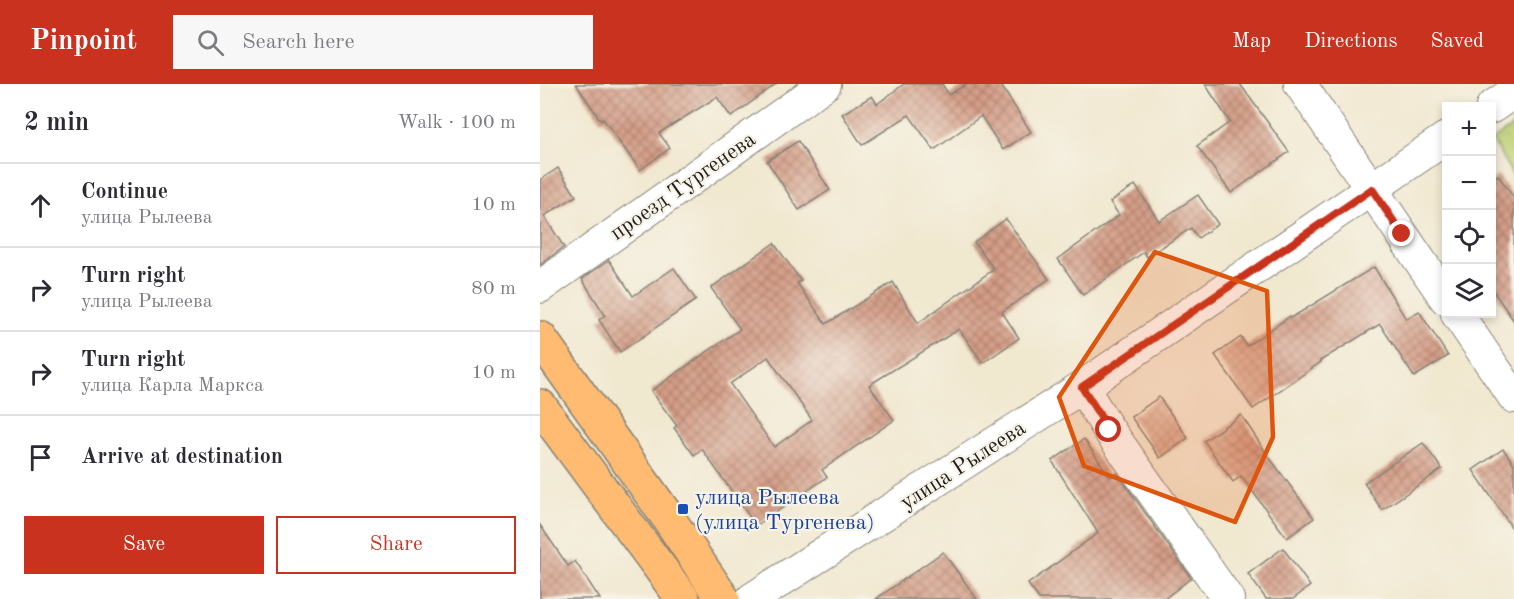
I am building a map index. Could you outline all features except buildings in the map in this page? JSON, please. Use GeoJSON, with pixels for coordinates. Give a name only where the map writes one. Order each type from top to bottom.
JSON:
{"type":"FeatureCollection","features":[{"type":"Feature","properties":{"kind":"highway"},"geometry":{"type":"LineString","coordinates":[[540,338],[723,599]]}},
{"type":"Feature","properties":{"kind":"highway"},"geometry":{"type":"LineString","coordinates":[[540,406],[683,599]]}},
{"type":"Feature","properties":{"kind":"street","name":"проезд Тургенева"},"geometry":{"type":"LineString","coordinates":[[540,287],[825,84]]}},
{"type":"Feature","properties":{"kind":"street"},"geometry":{"type":"LineString","coordinates":[[1300,84],[1442,293]]}},
{"type":"Feature","properties":{"kind":"street"},"geometry":{"type":"LineString","coordinates":[[1496,104],[1514,92]]}},
{"type":"Feature","properties":{"kind":"street","name":"улица Рылеева"},"geometry":{"type":"LineString","coordinates":[[752,599],[1082,387],[1442,141]]}},
{"type":"Feature","properties":{"kind":"street"},"geometry":{"type":"LineString","coordinates":[[1460,318],[1514,397]]}},
{"type":"Feature","properties":{"kind":"street"},"geometry":{"type":"LineString","coordinates":[[1082,387],[1109,430],[1228,599]]}},
{"type":"Feature","properties":{"kind":"highlighted area"},"geometry":{"type":"Polygon","coordinates":[[[1155,252],[1267,291],[1273,437],[1235,522],[1084,466],[1059,397],[1155,252]]]}},
{"type":"Feature","properties":{"kind":"green space"},"geometry":{"type":"Polygon","coordinates":[[[1514,125],[1514,177],[1496,147],[1496,137],[1514,125]]]}},
{"type":"Feature","properties":{"kind":"place","name":"улица Рылеева (улица Тургенева)"},"geometry":{"type":"Point","coordinates":[683,509]}},
{"type":"Feature","properties":{"kind":"route"},"geometry":{"type":"LineString","coordinates":[[1109,430],[1082,387],[1372,189],[1402,234]]}}]}
